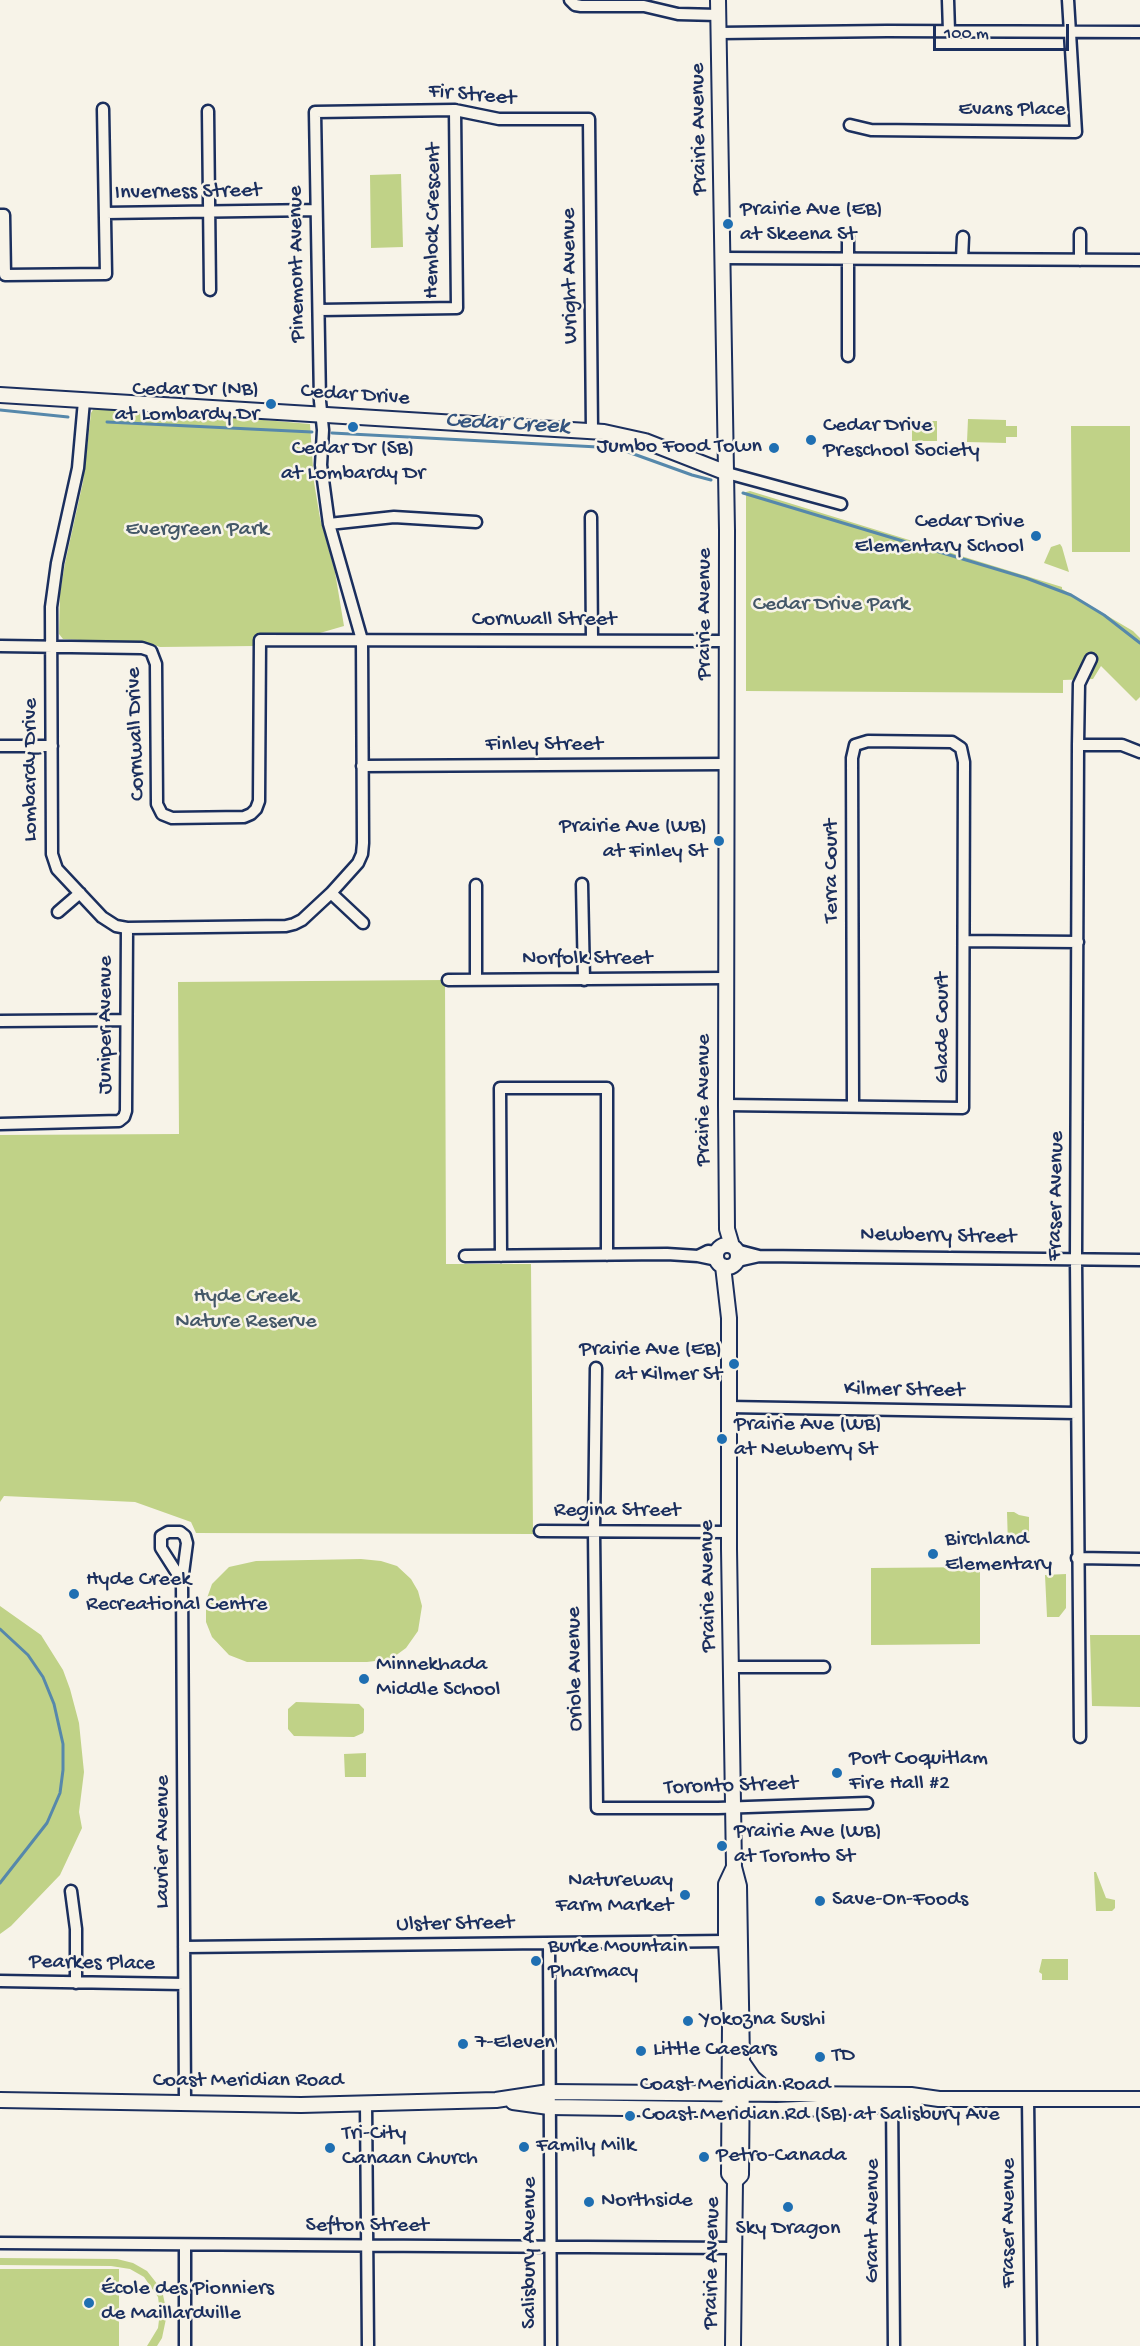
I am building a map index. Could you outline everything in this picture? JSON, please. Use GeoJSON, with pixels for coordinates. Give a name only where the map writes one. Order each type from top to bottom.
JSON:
{"type":"FeatureCollection","features":[{"type":"Feature","properties":{"kind":"main road","name":"Prairie Avenue"},"geometry":{"type":"LineString","coordinates":[[718,0],[727,641],[727,1256],[725,1298],[729,1305],[729,1532],[734,1867],[739,1886],[742,2062],[736,2094],[729,2174],[735,2181],[734,2346]]}},
{"type":"Feature","properties":{"kind":"main road","name":"Cedar Drive"},"geometry":{"type":"LineString","coordinates":[[0,395],[592,431],[645,441],[726,473]]}},
{"type":"Feature","properties":{"kind":"main road","name":"Prairie Avenue"},"geometry":{"type":"LineString","coordinates":[[734,1867],[726,1884],[726,1941],[736,2094]]}},
{"type":"Feature","properties":{"kind":"main road"},"geometry":{"type":"LineString","coordinates":[[742,2062],[753,2078],[771,2094]]}},
{"type":"Feature","properties":{"kind":"main road","name":"Coast Meridian Road"},"geometry":{"type":"LineString","coordinates":[[0,2100],[301,2105],[496,2100],[549,2092],[771,2094],[892,2100]]}},
{"type":"Feature","properties":{"kind":"main road","name":"Coast Meridian Road"},"geometry":{"type":"LineString","coordinates":[[496,2100],[549,2108],[792,2109],[892,2100],[911,2095],[939,2099],[1140,2099]]}},
{"type":"Feature","properties":{"kind":"street"},"geometry":{"type":"LineString","coordinates":[[570,0],[574,5],[581,6],[644,6],[678,14],[718,15]]}},
{"type":"Feature","properties":{"kind":"street"},"geometry":{"type":"LineString","coordinates":[[948,0],[949,31]]}},
{"type":"Feature","properties":{"kind":"street"},"geometry":{"type":"LineString","coordinates":[[1068,0],[1071,32]]}},
{"type":"Feature","properties":{"kind":"street","name":"Evans Place"},"geometry":{"type":"LineString","coordinates":[[850,125],[871,130],[1076,132],[1071,32]]}},
{"type":"Feature","properties":{"kind":"street"},"geometry":{"type":"LineString","coordinates":[[719,33],[1140,32]]}},
{"type":"Feature","properties":{"kind":"street"},"geometry":{"type":"LineString","coordinates":[[103,109],[105,213]]}},
{"type":"Feature","properties":{"kind":"street","name":"Fir Street"},"geometry":{"type":"LineString","coordinates":[[315,112],[455,110],[499,119],[589,119]]}},
{"type":"Feature","properties":{"kind":"street","name":"Hemlock Crescent"},"geometry":{"type":"LineString","coordinates":[[319,310],[456,308],[455,110]]}},
{"type":"Feature","properties":{"kind":"street"},"geometry":{"type":"LineString","coordinates":[[208,111],[210,291]]}},
{"type":"Feature","properties":{"kind":"street","name":"Pinemont Avenue"},"geometry":{"type":"LineString","coordinates":[[315,112],[322,415]]}},
{"type":"Feature","properties":{"kind":"street","name":"Wright Avenue"},"geometry":{"type":"LineString","coordinates":[[589,119],[592,431]]}},
{"type":"Feature","properties":{"kind":"street","name":"Inverness Street"},"geometry":{"type":"LineString","coordinates":[[0,215],[4,215],[5,275],[106,274],[105,213],[316,210]]}},
{"type":"Feature","properties":{"kind":"street"},"geometry":{"type":"LineString","coordinates":[[848,234],[848,357]]}},
{"type":"Feature","properties":{"kind":"street"},"geometry":{"type":"LineString","coordinates":[[1080,234],[1080,260]]}},
{"type":"Feature","properties":{"kind":"street"},"geometry":{"type":"LineString","coordinates":[[962,259],[963,237]]}},
{"type":"Feature","properties":{"kind":"street"},"geometry":{"type":"LineString","coordinates":[[723,258],[1140,260]]}},
{"type":"Feature","properties":{"kind":"street","name":"Lombardy Drive"},"geometry":{"type":"LineString","coordinates":[[84,400],[78,468],[54,582],[51,646],[53,858],[57,869],[107,921],[127,928],[286,926],[302,920],[331,893],[358,863],[362,854],[362,640],[329,524],[321,465],[322,415]]}},
{"type":"Feature","properties":{"kind":"street","name":"Cedar Drive"},"geometry":{"type":"LineString","coordinates":[[726,473],[841,504]]}},
{"type":"Feature","properties":{"kind":"street"},"geometry":{"type":"LineString","coordinates":[[591,517],[592,640]]}},
{"type":"Feature","properties":{"kind":"street"},"geometry":{"type":"LineString","coordinates":[[329,524],[394,518],[476,522]]}},
{"type":"Feature","properties":{"kind":"street","name":"Cornwall Drive"},"geometry":{"type":"LineString","coordinates":[[0,646],[142,648],[151,651],[156,664],[158,808],[168,817],[244,817],[254,812],[259,801],[260,640],[362,640]]}},
{"type":"Feature","properties":{"kind":"street","name":"Cornwall Street"},"geometry":{"type":"LineString","coordinates":[[362,640],[727,641]]}},
{"type":"Feature","properties":{"kind":"street","name":"Fraser Avenue"},"geometry":{"type":"LineString","coordinates":[[1080,1737],[1076,1260],[1078,745],[1079,684],[1091,659]]}},
{"type":"Feature","properties":{"kind":"street","name":"Terra Court"},"geometry":{"type":"LineString","coordinates":[[854,1105],[852,758],[855,745],[868,741],[952,742],[961,748]]}},
{"type":"Feature","properties":{"kind":"street"},"geometry":{"type":"LineString","coordinates":[[1078,745],[1122,745],[1140,752]]}},
{"type":"Feature","properties":{"kind":"street"},"geometry":{"type":"LineString","coordinates":[[0,746],[52,746]]}},
{"type":"Feature","properties":{"kind":"street","name":"Glade Court"},"geometry":{"type":"LineString","coordinates":[[726,1105],[963,1107],[964,762],[961,748]]}},
{"type":"Feature","properties":{"kind":"street","name":"Finley Street"},"geometry":{"type":"LineString","coordinates":[[363,766],[726,764]]}},
{"type":"Feature","properties":{"kind":"street"},"geometry":{"type":"LineString","coordinates":[[582,884],[584,980]]}},
{"type":"Feature","properties":{"kind":"street"},"geometry":{"type":"LineString","coordinates":[[476,885],[476,980]]}},
{"type":"Feature","properties":{"kind":"street"},"geometry":{"type":"LineString","coordinates":[[58,912],[80,893]]}},
{"type":"Feature","properties":{"kind":"street"},"geometry":{"type":"LineString","coordinates":[[331,893],[363,923]]}},
{"type":"Feature","properties":{"kind":"street","name":"Juniper Avenue"},"geometry":{"type":"LineString","coordinates":[[0,1124],[122,1120],[126,1111],[127,928]]}},
{"type":"Feature","properties":{"kind":"street"},"geometry":{"type":"LineString","coordinates":[[964,941],[1078,942]]}},
{"type":"Feature","properties":{"kind":"street","name":"Norfolk Street"},"geometry":{"type":"LineString","coordinates":[[448,980],[726,978]]}},
{"type":"Feature","properties":{"kind":"street"},"geometry":{"type":"LineString","coordinates":[[0,1021],[126,1020]]}},
{"type":"Feature","properties":{"kind":"street"},"geometry":{"type":"LineString","coordinates":[[501,1256],[500,1088],[607,1088],[607,1255]]}},
{"type":"Feature","properties":{"kind":"street","name":"Newberry Street"},"geometry":{"type":"LineString","coordinates":[[465,1256],[607,1255],[1140,1260]]}},
{"type":"Feature","properties":{"kind":"street","name":"Oriole Avenue"},"geometry":{"type":"LineString","coordinates":[[596,1368],[594,1531],[597,1808]]}},
{"type":"Feature","properties":{"kind":"street","name":"Kilmer Street"},"geometry":{"type":"LineString","coordinates":[[729,1407],[1077,1413]]}},
{"type":"Feature","properties":{"kind":"street","name":"Regina Street"},"geometry":{"type":"LineString","coordinates":[[540,1531],[729,1532]]}},
{"type":"Feature","properties":{"kind":"street"},"geometry":{"type":"LineString","coordinates":[[1077,1558],[1140,1559]]}},
{"type":"Feature","properties":{"kind":"street","name":"Laurier Avenue"},"geometry":{"type":"LineString","coordinates":[[182,1581],[185,2103]]}},
{"type":"Feature","properties":{"kind":"street"},"geometry":{"type":"LineString","coordinates":[[731,1667],[824,1667]]}},
{"type":"Feature","properties":{"kind":"street","name":"Toronto Street"},"geometry":{"type":"LineString","coordinates":[[597,1808],[867,1803]]}},
{"type":"Feature","properties":{"kind":"street"},"geometry":{"type":"LineString","coordinates":[[71,1892],[76,1929],[76,1983]]}},
{"type":"Feature","properties":{"kind":"street","name":"Ulster Street"},"geometry":{"type":"LineString","coordinates":[[184,1947],[726,1941]]}},
{"type":"Feature","properties":{"kind":"street","name":"Salisbury Avenue"},"geometry":{"type":"LineString","coordinates":[[549,1943],[551,2346]]}},
{"type":"Feature","properties":{"kind":"street","name":"Pearkes Place"},"geometry":{"type":"LineString","coordinates":[[0,1981],[184,1984]]}},
{"type":"Feature","properties":{"kind":"street","name":"Fraser Avenue"},"geometry":{"type":"LineString","coordinates":[[1028,2099],[1030,2346]]}},
{"type":"Feature","properties":{"kind":"street","name":"Grant Avenue"},"geometry":{"type":"LineString","coordinates":[[892,2100],[894,2346]]}},
{"type":"Feature","properties":{"kind":"street"},"geometry":{"type":"LineString","coordinates":[[366,2103],[368,2346]]}},
{"type":"Feature","properties":{"kind":"street","name":"Sefton Street"},"geometry":{"type":"LineString","coordinates":[[0,2243],[734,2248]]}},
{"type":"Feature","properties":{"kind":"street"},"geometry":{"type":"LineString","coordinates":[[185,2245],[186,2346]]}},
{"type":"Feature","properties":{"kind":"green space"},"geometry":{"type":"Polygon","coordinates":[[[401,174],[403,247],[371,248],[370,175],[401,174]]]}},
{"type":"Feature","properties":{"kind":"green space","name":"Evergreen Park"},"geometry":{"type":"Polygon","coordinates":[[[103,406],[310,424],[314,482],[320,518],[335,572],[344,626],[313,635],[260,640],[254,646],[160,647],[151,644],[63,639],[59,634],[60,593],[65,563],[83,482],[91,413],[94,408],[103,406]]]}},
{"type":"Feature","properties":{"kind":"green space"},"geometry":{"type":"Polygon","coordinates":[[[968,419],[1006,420],[1006,426],[1017,426],[1017,437],[1006,437],[1006,443],[967,442],[968,419]]]}},
{"type":"Feature","properties":{"kind":"green space"},"geometry":{"type":"Polygon","coordinates":[[[912,421],[937,421],[937,441],[912,441],[912,421]]]}},
{"type":"Feature","properties":{"kind":"green space"},"geometry":{"type":"Polygon","coordinates":[[[1071,426],[1130,426],[1130,552],[1072,552],[1071,426]]]}},
{"type":"Feature","properties":{"kind":"green space","name":"Cedar Drive Park"},"geometry":{"type":"Polygon","coordinates":[[[750,491],[1062,587],[1133,631],[1140,638],[1140,697],[1136,701],[1101,666],[1093,679],[1063,680],[1063,693],[746,691],[746,492],[750,491]]]}},
{"type":"Feature","properties":{"kind":"green space"},"geometry":{"type":"Polygon","coordinates":[[[1060,544],[1069,572],[1044,563],[1051,547],[1060,544]]]}},
{"type":"Feature","properties":{"kind":"green space","name":"Hyde Creek Nature Reserve"},"geometry":{"type":"Polygon","coordinates":[[[445,980],[446,1264],[531,1264],[533,1534],[196,1533],[191,1522],[135,1502],[4,1496],[0,1502],[0,1135],[179,1134],[178,982],[445,980]]]}},
{"type":"Feature","properties":{"kind":"green space"},"geometry":{"type":"Polygon","coordinates":[[[1007,1512],[1029,1517],[1029,1545],[1008,1545],[1007,1512]]]}},
{"type":"Feature","properties":{"kind":"green space"},"geometry":{"type":"Polygon","coordinates":[[[361,1559],[381,1561],[397,1566],[411,1579],[418,1591],[422,1606],[418,1631],[406,1648],[391,1659],[367,1662],[247,1662],[229,1655],[212,1637],[206,1622],[206,1601],[212,1584],[229,1567],[256,1561],[361,1559]]]}},
{"type":"Feature","properties":{"kind":"green space"},"geometry":{"type":"Polygon","coordinates":[[[980,1567],[980,1644],[871,1645],[871,1568],[980,1567]]]}},
{"type":"Feature","properties":{"kind":"green space"},"geometry":{"type":"Polygon","coordinates":[[[1066,1574],[1066,1608],[1059,1617],[1047,1617],[1045,1575],[1066,1574]]]}},
{"type":"Feature","properties":{"kind":"green space"},"geometry":{"type":"Polygon","coordinates":[[[0,1606],[41,1635],[63,1670],[79,1723],[84,1772],[79,1812],[82,1828],[60,1875],[11,1926],[0,1934],[0,1606]]]}},
{"type":"Feature","properties":{"kind":"green space"},"geometry":{"type":"Polygon","coordinates":[[[1090,1635],[1140,1635],[1140,1707],[1092,1706],[1090,1635]]]}},
{"type":"Feature","properties":{"kind":"green space"},"geometry":{"type":"Polygon","coordinates":[[[296,1702],[359,1704],[364,1709],[363,1733],[354,1737],[294,1736],[288,1729],[288,1709],[296,1702]]]}},
{"type":"Feature","properties":{"kind":"green space"},"geometry":{"type":"Polygon","coordinates":[[[366,1753],[366,1777],[345,1777],[344,1754],[366,1753]]]}},
{"type":"Feature","properties":{"kind":"green space"},"geometry":{"type":"Polygon","coordinates":[[[1094,1872],[1096,1872],[1106,1898],[1115,1900],[1115,1908],[1112,1911],[1096,1911],[1094,1872]]]}},
{"type":"Feature","properties":{"kind":"green space"},"geometry":{"type":"Polygon","coordinates":[[[1042,1959],[1068,1959],[1068,1980],[1042,1980],[1042,1974],[1039,1972],[1042,1959]]]}},
{"type":"Feature","properties":{"kind":"green space"},"geometry":{"type":"Polygon","coordinates":[[[0,2258],[117,2259],[133,2263],[147,2271],[162,2290],[167,2314],[162,2338],[157,2346],[147,2346],[158,2328],[160,2312],[158,2297],[144,2277],[130,2269],[111,2266],[0,2265],[0,2258]]]}},
{"type":"Feature","properties":{"kind":"green space"},"geometry":{"type":"Polygon","coordinates":[[[0,2269],[119,2269],[119,2346],[0,2346],[0,2269]]]}},
{"type":"Feature","properties":{"kind":"waterway","name":"Cedar Creek"},"geometry":{"type":"LineString","coordinates":[[0,410],[68,417]]}},
{"type":"Feature","properties":{"kind":"waterway","name":"Cedar Creek"},"geometry":{"type":"LineString","coordinates":[[107,422],[312,432]]}},
{"type":"Feature","properties":{"kind":"waterway","name":"Cedar Creek"},"geometry":{"type":"LineString","coordinates":[[332,433],[617,448],[711,480]]}},
{"type":"Feature","properties":{"kind":"waterway","name":"Cedar Creek"},"geometry":{"type":"LineString","coordinates":[[743,493],[1026,578],[1071,595],[1104,615],[1140,643]]}},
{"type":"Feature","properties":{"kind":"waterway"},"geometry":{"type":"LineString","coordinates":[[0,1629],[28,1655],[43,1677],[54,1704],[63,1744],[60,1793],[47,1823],[0,1883]]}},
{"type":"Feature","properties":{"kind":"place","name":"Prairie Ave (EB) at Skeena St"},"geometry":{"type":"Point","coordinates":[728,224]}},
{"type":"Feature","properties":{"kind":"place","name":"Cedar Dr (NB) at Lombardy Dr"},"geometry":{"type":"Point","coordinates":[271,404]}},
{"type":"Feature","properties":{"kind":"place","name":"Cedar Dr (SB) at Lombardy Dr"},"geometry":{"type":"Point","coordinates":[353,427]}},
{"type":"Feature","properties":{"kind":"place","name":"Cedar Drive Preschool Society"},"geometry":{"type":"Point","coordinates":[811,440]}},
{"type":"Feature","properties":{"kind":"place","name":"Jumbo Food Town"},"geometry":{"type":"Point","coordinates":[774,448]}},
{"type":"Feature","properties":{"kind":"place","name":"Cedar Drive Elementary School"},"geometry":{"type":"Point","coordinates":[1036,536]}},
{"type":"Feature","properties":{"kind":"place","name":"Prairie Ave (WB) at Finley St"},"geometry":{"type":"Point","coordinates":[719,841]}},
{"type":"Feature","properties":{"kind":"place","name":"Prairie Ave (EB) at Kilmer St"},"geometry":{"type":"Point","coordinates":[734,1364]}},
{"type":"Feature","properties":{"kind":"place","name":"Prairie Ave (WB) at Newberry St"},"geometry":{"type":"Point","coordinates":[722,1439]}},
{"type":"Feature","properties":{"kind":"place","name":"Birchland Elementary"},"geometry":{"type":"Point","coordinates":[933,1554]}},
{"type":"Feature","properties":{"kind":"place","name":"Hyde Creek Recreational Centre"},"geometry":{"type":"Point","coordinates":[74,1594]}},
{"type":"Feature","properties":{"kind":"place","name":"Minnekhada Middle School"},"geometry":{"type":"Point","coordinates":[364,1679]}},
{"type":"Feature","properties":{"kind":"place","name":"Port Coquitlam Fire Hall #2"},"geometry":{"type":"Point","coordinates":[837,1773]}},
{"type":"Feature","properties":{"kind":"place","name":"Prairie Ave (WB) at Toronto St"},"geometry":{"type":"Point","coordinates":[722,1846]}},
{"type":"Feature","properties":{"kind":"place","name":"Natureway Farm Market"},"geometry":{"type":"Point","coordinates":[685,1895]}},
{"type":"Feature","properties":{"kind":"place","name":"Save-On-Foods"},"geometry":{"type":"Point","coordinates":[820,1901]}},
{"type":"Feature","properties":{"kind":"place","name":"Burke Mountain Pharmacy"},"geometry":{"type":"Point","coordinates":[536,1961]}},
{"type":"Feature","properties":{"kind":"place","name":"Yokozna Sushi"},"geometry":{"type":"Point","coordinates":[688,2021]}},
{"type":"Feature","properties":{"kind":"place","name":"7-Eleven"},"geometry":{"type":"Point","coordinates":[463,2044]}},
{"type":"Feature","properties":{"kind":"place","name":"Little Caesars"},"geometry":{"type":"Point","coordinates":[641,2051]}},
{"type":"Feature","properties":{"kind":"place","name":"TD"},"geometry":{"type":"Point","coordinates":[820,2057]}},
{"type":"Feature","properties":{"kind":"place","name":"Coast Meridian Rd (SB) at Salisbury Ave"},"geometry":{"type":"Point","coordinates":[630,2116]}},
{"type":"Feature","properties":{"kind":"place","name":"Family Milk"},"geometry":{"type":"Point","coordinates":[524,2147]}},
{"type":"Feature","properties":{"kind":"place","name":"Tri-City Canaan Church"},"geometry":{"type":"Point","coordinates":[330,2148]}},
{"type":"Feature","properties":{"kind":"place","name":"Petro-Canada"},"geometry":{"type":"Point","coordinates":[704,2157]}},
{"type":"Feature","properties":{"kind":"place","name":"Northside"},"geometry":{"type":"Point","coordinates":[589,2202]}},
{"type":"Feature","properties":{"kind":"place","name":"Sky Dragon"},"geometry":{"type":"Point","coordinates":[788,2207]}},
{"type":"Feature","properties":{"kind":"place","name":"École des Pionniers de Maillardville"},"geometry":{"type":"Point","coordinates":[89,2303]}}]}
